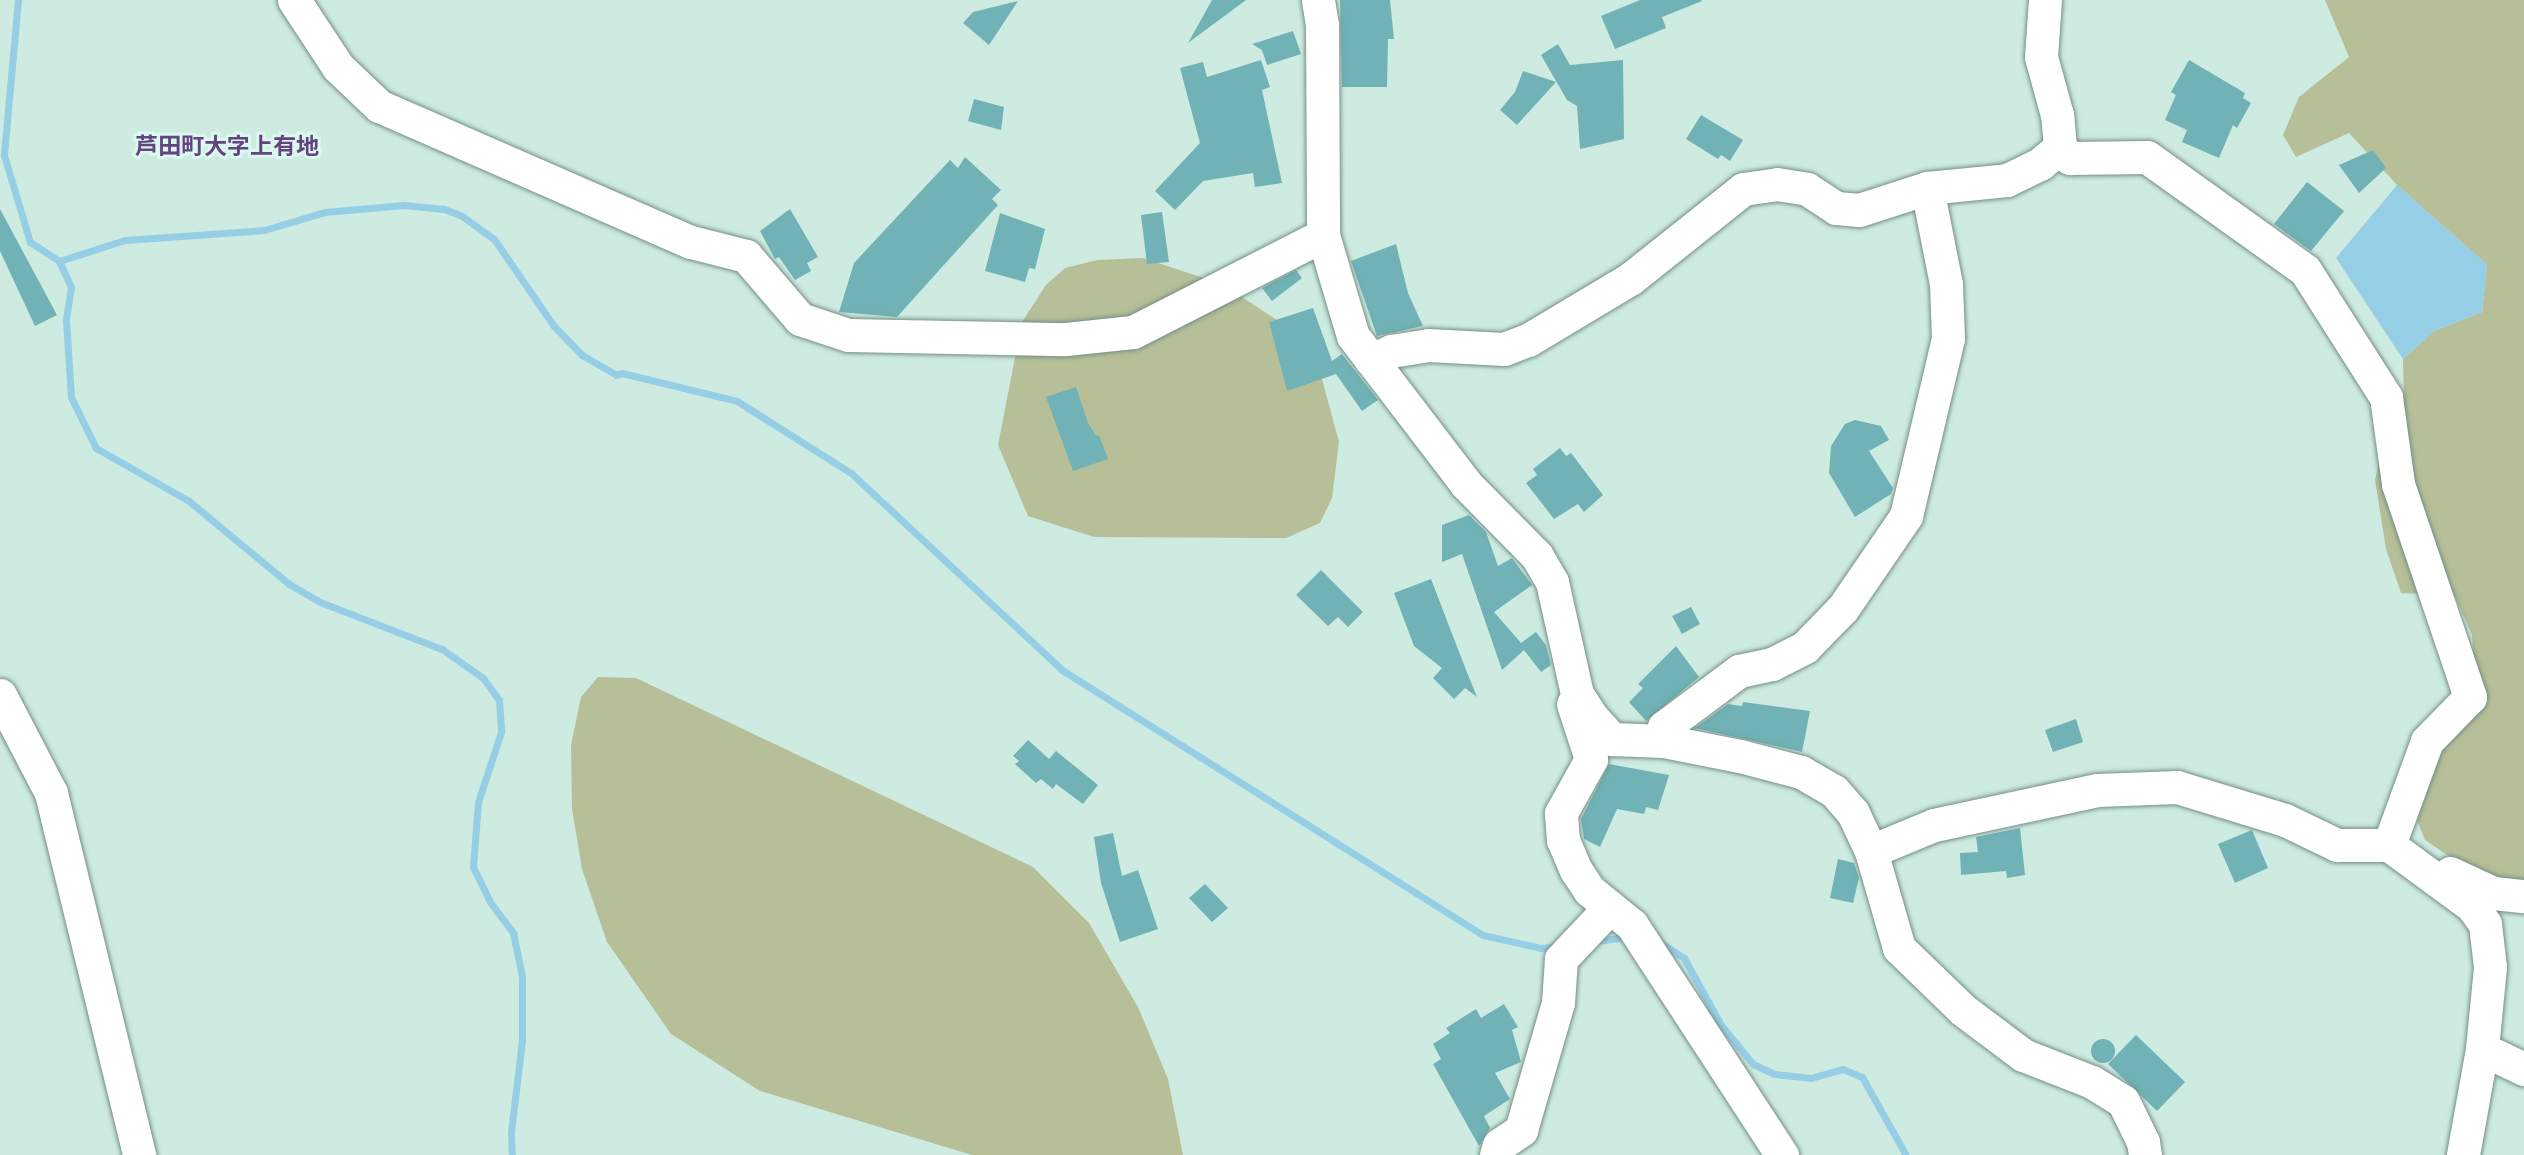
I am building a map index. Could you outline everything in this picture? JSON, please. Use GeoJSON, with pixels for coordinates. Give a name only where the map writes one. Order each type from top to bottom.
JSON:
{"type":"FeatureCollection","features":[{"type":"Feature","properties":{"kind":"street"},"geometry":{"type":"LineString","coordinates":[[294,0],[338,67],[379,106],[691,242],[746,256],[800,319],[848,335],[1066,339],[1133,332],[1323,234]]}},
{"type":"Feature","properties":{"kind":"street"},"geometry":{"type":"LineString","coordinates":[[1318,0],[1322,25],[1323,234],[1353,336],[1466,484],[1537,556],[1552,582],[1577,694],[1612,739],[1664,741],[1801,772],[1834,791],[1853,813],[1871,851],[1899,948],[1963,1010],[2024,1055],[2092,1082],[2123,1101],[2143,1142],[2144,1155]]}},
{"type":"Feature","properties":{"kind":"street"},"geometry":{"type":"LineString","coordinates":[[2045,0],[2041,57],[2057,114],[2060,147],[2070,158],[2147,157],[2305,270],[2386,397],[2398,484],[2470,697],[2427,741],[2398,852]]}},
{"type":"Feature","properties":{"kind":"street"},"geometry":{"type":"LineString","coordinates":[[1371,360],[1391,351],[1428,345],[1504,349],[1528,340],[1630,279],[1743,189],[1777,184],[1807,189],[1836,208],[1859,210],[1927,188],[2007,180],[2040,164],[2060,147]]}},
{"type":"Feature","properties":{"kind":"street"},"geometry":{"type":"LineString","coordinates":[[1664,741],[1664,727],[1739,671],[1772,664],[1805,647],[1843,608],[1906,516],[1948,338],[1946,284],[1927,188]]}},
{"type":"Feature","properties":{"kind":"street"},"geometry":{"type":"LineString","coordinates":[[1577,694],[1571,696],[1591,759],[1561,813],[1563,839],[1589,890],[1632,925],[1782,1155]]}},
{"type":"Feature","properties":{"kind":"street"},"geometry":{"type":"LineString","coordinates":[[0,695],[51,793],[139,1155]]}},
{"type":"Feature","properties":{"kind":"street"},"geometry":{"type":"LineString","coordinates":[[1871,851],[1934,825],[2097,790],[2177,787],[2285,820],[2337,845],[2412,855],[2494,893],[2524,896]]}},
{"type":"Feature","properties":{"kind":"street"},"geometry":{"type":"LineString","coordinates":[[2398,852],[2472,906],[2485,924],[2490,967],[2482,1049],[2463,1155]]}},
{"type":"Feature","properties":{"kind":"street"},"geometry":{"type":"LineString","coordinates":[[1496,1155],[1499,1145],[1521,1130],[1558,1003],[1561,959],[1610,907]]}},
{"type":"Feature","properties":{"kind":"street"},"geometry":{"type":"LineString","coordinates":[[2482,1049],[2524,1069]]}},
{"type":"Feature","properties":{"kind":"green space"},"geometry":{"type":"Polygon","coordinates":[[[2325,0],[2524,0],[2524,907],[2425,840],[2415,815],[2431,757],[2476,693],[2472,635],[2455,596],[2401,593],[2386,549],[2375,480],[2385,437],[2404,406],[2403,359],[2434,331],[2482,312],[2487,265],[2397,185],[2349,133],[2296,157],[2283,135],[2299,97],[2349,57],[2325,0]]]}},
{"type":"Feature","properties":{"kind":"green space"},"geometry":{"type":"Polygon","coordinates":[[[1143,258],[1222,284],[1297,333],[1322,379],[1339,442],[1332,498],[1320,523],[1286,538],[1094,537],[1028,516],[998,445],[1022,322],[1046,285],[1065,268],[1097,260],[1143,258]]]}},
{"type":"Feature","properties":{"kind":"green space"},"geometry":{"type":"Polygon","coordinates":[[[598,677],[636,678],[1033,867],[1089,923],[1138,1007],[1168,1079],[1183,1155],[972,1155],[760,1091],[671,1034],[607,942],[582,869],[572,809],[571,745],[581,697],[598,677]]]}},
{"type":"Feature","properties":{"kind":"water"},"geometry":{"type":"Polygon","coordinates":[[[2397,185],[2487,265],[2482,312],[2434,331],[2403,359],[2336,258],[2397,185]]]}},
{"type":"Feature","properties":{"kind":"building"},"geometry":{"type":"Polygon","coordinates":[[[1212,0],[1246,0],[1188,43],[1212,0]]]}},
{"type":"Feature","properties":{"kind":"building"},"geometry":{"type":"Polygon","coordinates":[[[1340,0],[1390,0],[1394,39],[1388,39],[1387,87],[1342,87],[1340,0]]]}},
{"type":"Feature","properties":{"kind":"building"},"geometry":{"type":"Polygon","coordinates":[[[1640,0],[1702,1],[1662,17],[1666,28],[1615,49],[1601,16],[1640,0]]]}},
{"type":"Feature","properties":{"kind":"building"},"geometry":{"type":"Polygon","coordinates":[[[1018,1],[989,45],[963,23],[973,12],[1018,1]]]}},
{"type":"Feature","properties":{"kind":"building"},"geometry":{"type":"Polygon","coordinates":[[[1293,31],[1301,54],[1267,65],[1262,50],[1252,44],[1293,31]]]}},
{"type":"Feature","properties":{"kind":"building"},"geometry":{"type":"Polygon","coordinates":[[[1558,44],[1570,65],[1623,60],[1624,139],[1580,149],[1577,106],[1567,100],[1541,55],[1558,44]]]}},
{"type":"Feature","properties":{"kind":"building"},"geometry":{"type":"Polygon","coordinates":[[[1261,60],[1270,87],[1262,90],[1282,183],[1255,187],[1253,173],[1203,181],[1175,210],[1155,191],[1200,143],[1180,68],[1203,62],[1207,77],[1261,60]]]}},
{"type":"Feature","properties":{"kind":"building"},"geometry":{"type":"Polygon","coordinates":[[[2189,60],[2245,93],[2243,98],[2251,103],[2237,128],[2233,125],[2219,158],[2182,142],[2187,130],[2165,120],[2176,95],[2171,92],[2189,60]]]}},
{"type":"Feature","properties":{"kind":"building"},"geometry":{"type":"Polygon","coordinates":[[[1523,71],[1556,82],[1517,125],[1500,110],[1515,92],[1523,71]]]}},
{"type":"Feature","properties":{"kind":"building"},"geometry":{"type":"Polygon","coordinates":[[[974,99],[1004,107],[1001,130],[968,121],[974,99]]]}},
{"type":"Feature","properties":{"kind":"building"},"geometry":{"type":"Polygon","coordinates":[[[1701,115],[1743,140],[1730,161],[1721,155],[1718,159],[1686,139],[1701,115]]]}},
{"type":"Feature","properties":{"kind":"building"},"geometry":{"type":"Polygon","coordinates":[[[2373,150],[2386,168],[2359,193],[2339,165],[2373,150]]]}},
{"type":"Feature","properties":{"kind":"building"},"geometry":{"type":"Polygon","coordinates":[[[965,157],[1001,190],[992,199],[998,205],[897,317],[839,312],[854,263],[950,160],[958,168],[965,157]]]}},
{"type":"Feature","properties":{"kind":"building"},"geometry":{"type":"Polygon","coordinates":[[[2307,182],[2344,211],[2311,251],[2274,224],[2307,182]]]}},
{"type":"Feature","properties":{"kind":"building"},"geometry":{"type":"Polygon","coordinates":[[[0,209],[57,315],[35,326],[0,251],[0,209]]]}},
{"type":"Feature","properties":{"kind":"building"},"geometry":{"type":"Polygon","coordinates":[[[790,209],[818,257],[807,263],[811,271],[795,280],[779,257],[775,259],[760,231],[790,209]]]}},
{"type":"Feature","properties":{"kind":"building"},"geometry":{"type":"Polygon","coordinates":[[[1162,212],[1169,262],[1147,264],[1141,215],[1162,212]]]}},
{"type":"Feature","properties":{"kind":"building"},"geometry":{"type":"Polygon","coordinates":[[[1000,213],[1045,229],[1035,269],[1029,268],[1025,282],[985,271],[1000,213]]]}},
{"type":"Feature","properties":{"kind":"building"},"geometry":{"type":"Polygon","coordinates":[[[1396,244],[1408,293],[1423,326],[1377,336],[1351,261],[1396,244]]]}},
{"type":"Feature","properties":{"kind":"building"},"geometry":{"type":"Polygon","coordinates":[[[1296,270],[1302,278],[1272,301],[1262,288],[1296,270]]]}},
{"type":"Feature","properties":{"kind":"building"},"geometry":{"type":"Polygon","coordinates":[[[1313,308],[1332,361],[1342,354],[1378,400],[1362,411],[1336,374],[1287,391],[1269,322],[1313,308]]]}},
{"type":"Feature","properties":{"kind":"building"},"geometry":{"type":"Polygon","coordinates":[[[1076,387],[1088,423],[1096,436],[1099,435],[1108,459],[1073,471],[1046,397],[1076,387]]]}},
{"type":"Feature","properties":{"kind":"building"},"geometry":{"type":"Polygon","coordinates":[[[1855,420],[1881,426],[1889,440],[1869,451],[1893,488],[1891,494],[1855,517],[1829,473],[1831,446],[1845,424],[1855,420]]]}},
{"type":"Feature","properties":{"kind":"building"},"geometry":{"type":"Polygon","coordinates":[[[1560,448],[1566,456],[1571,453],[1603,495],[1584,512],[1578,504],[1554,519],[1526,483],[1537,475],[1533,469],[1560,448]]]}},
{"type":"Feature","properties":{"kind":"building"},"geometry":{"type":"Polygon","coordinates":[[[1469,515],[1486,532],[1498,566],[1512,558],[1532,585],[1494,612],[1521,643],[1536,632],[1546,645],[1551,665],[1541,672],[1524,650],[1502,670],[1462,554],[1442,562],[1442,525],[1469,515]]]}},
{"type":"Feature","properties":{"kind":"building"},"geometry":{"type":"Polygon","coordinates":[[[1321,570],[1363,612],[1348,627],[1338,617],[1328,626],[1296,595],[1321,570]]]}},
{"type":"Feature","properties":{"kind":"building"},"geometry":{"type":"Polygon","coordinates":[[[1431,579],[1477,697],[1465,688],[1454,699],[1433,678],[1442,668],[1414,646],[1394,593],[1431,579]]]}},
{"type":"Feature","properties":{"kind":"building"},"geometry":{"type":"Polygon","coordinates":[[[1691,607],[1700,624],[1682,634],[1672,616],[1691,607]]]}},
{"type":"Feature","properties":{"kind":"building"},"geometry":{"type":"Polygon","coordinates":[[[1676,646],[1699,677],[1646,721],[1629,702],[1643,688],[1638,684],[1676,646]]]}},
{"type":"Feature","properties":{"kind":"building"},"geometry":{"type":"Polygon","coordinates":[[[1743,702],[1810,711],[1802,752],[1695,728],[1728,704],[1742,706],[1743,702]]]}},
{"type":"Feature","properties":{"kind":"building"},"geometry":{"type":"Polygon","coordinates":[[[2076,719],[2083,742],[2053,752],[2045,730],[2076,719]]]}},
{"type":"Feature","properties":{"kind":"building"},"geometry":{"type":"Polygon","coordinates":[[[1028,740],[1049,759],[1056,751],[1098,785],[1083,804],[1056,784],[1053,789],[1041,779],[1036,783],[1015,764],[1019,761],[1013,756],[1028,740]]]}},
{"type":"Feature","properties":{"kind":"building"},"geometry":{"type":"Polygon","coordinates":[[[1609,764],[1669,775],[1658,810],[1646,807],[1644,814],[1617,809],[1600,847],[1584,839],[1581,819],[1609,764]]]}},
{"type":"Feature","properties":{"kind":"building"},"geometry":{"type":"Polygon","coordinates":[[[2020,828],[2025,875],[2007,878],[2006,871],[1961,875],[1960,853],[1978,852],[1976,837],[2020,828]]]}},
{"type":"Feature","properties":{"kind":"building"},"geometry":{"type":"Polygon","coordinates":[[[2252,830],[2268,868],[2235,883],[2218,844],[2252,830]]]}},
{"type":"Feature","properties":{"kind":"building"},"geometry":{"type":"Polygon","coordinates":[[[1113,833],[1122,876],[1138,870],[1158,929],[1120,942],[1101,883],[1094,837],[1113,833]]]}},
{"type":"Feature","properties":{"kind":"building"},"geometry":{"type":"Polygon","coordinates":[[[1838,859],[1854,863],[1859,878],[1853,903],[1830,898],[1838,859]]]}},
{"type":"Feature","properties":{"kind":"building"},"geometry":{"type":"Polygon","coordinates":[[[1205,884],[1228,908],[1212,922],[1189,898],[1205,884]]]}},
{"type":"Feature","properties":{"kind":"building"},"geometry":{"type":"Polygon","coordinates":[[[1504,1004],[1518,1027],[1512,1030],[1521,1062],[1495,1073],[1510,1099],[1484,1116],[1490,1128],[1479,1146],[1433,1064],[1441,1059],[1433,1044],[1450,1033],[1446,1028],[1476,1009],[1481,1018],[1504,1004]]]}},
{"type":"Feature","properties":{"kind":"building"},"geometry":{"type":"Polygon","coordinates":[[[2136,1035],[2185,1082],[2157,1111],[2108,1064],[2136,1035]]]}},
{"type":"Feature","properties":{"kind":"building"},"geometry":{"type":"Polygon","coordinates":[[[2103,1039],[2112,1042],[2115,1051],[2112,1060],[2103,1063],[2094,1060],[2091,1051],[2094,1042],[2103,1039]]]}},
{"type":"Feature","properties":{"kind":"waterway"},"geometry":{"type":"LineString","coordinates":[[18,0],[4,155],[30,242],[59,261],[71,287],[66,320],[71,397],[96,448],[189,501],[289,584],[320,602],[442,649],[483,678],[499,700],[501,732],[478,802],[473,867],[490,902],[513,933],[522,976],[522,1040],[511,1132],[512,1155]]}},
{"type":"Feature","properties":{"kind":"waterway"},"geometry":{"type":"LineString","coordinates":[[59,261],[125,240],[264,230],[325,212],[404,205],[444,209],[462,216],[494,239],[553,325],[582,355],[616,375],[622,373],[737,401],[851,473],[1062,670],[1483,935],[1541,948],[1559,946]]}},
{"type":"Feature","properties":{"kind":"waterway"},"geometry":{"type":"LineString","coordinates":[[1595,941],[1628,937]]}},
{"type":"Feature","properties":{"kind":"waterway"},"geometry":{"type":"LineString","coordinates":[[1658,941],[1684,958],[1721,1025],[1753,1064],[1774,1074],[1811,1078],[1843,1069],[1862,1077],[1906,1155]]}},
{"type":"Feature","properties":{"kind":"district","name":"芦田町大字上有地"},"geometry":{"type":"Point","coordinates":[227,145]}}]}
